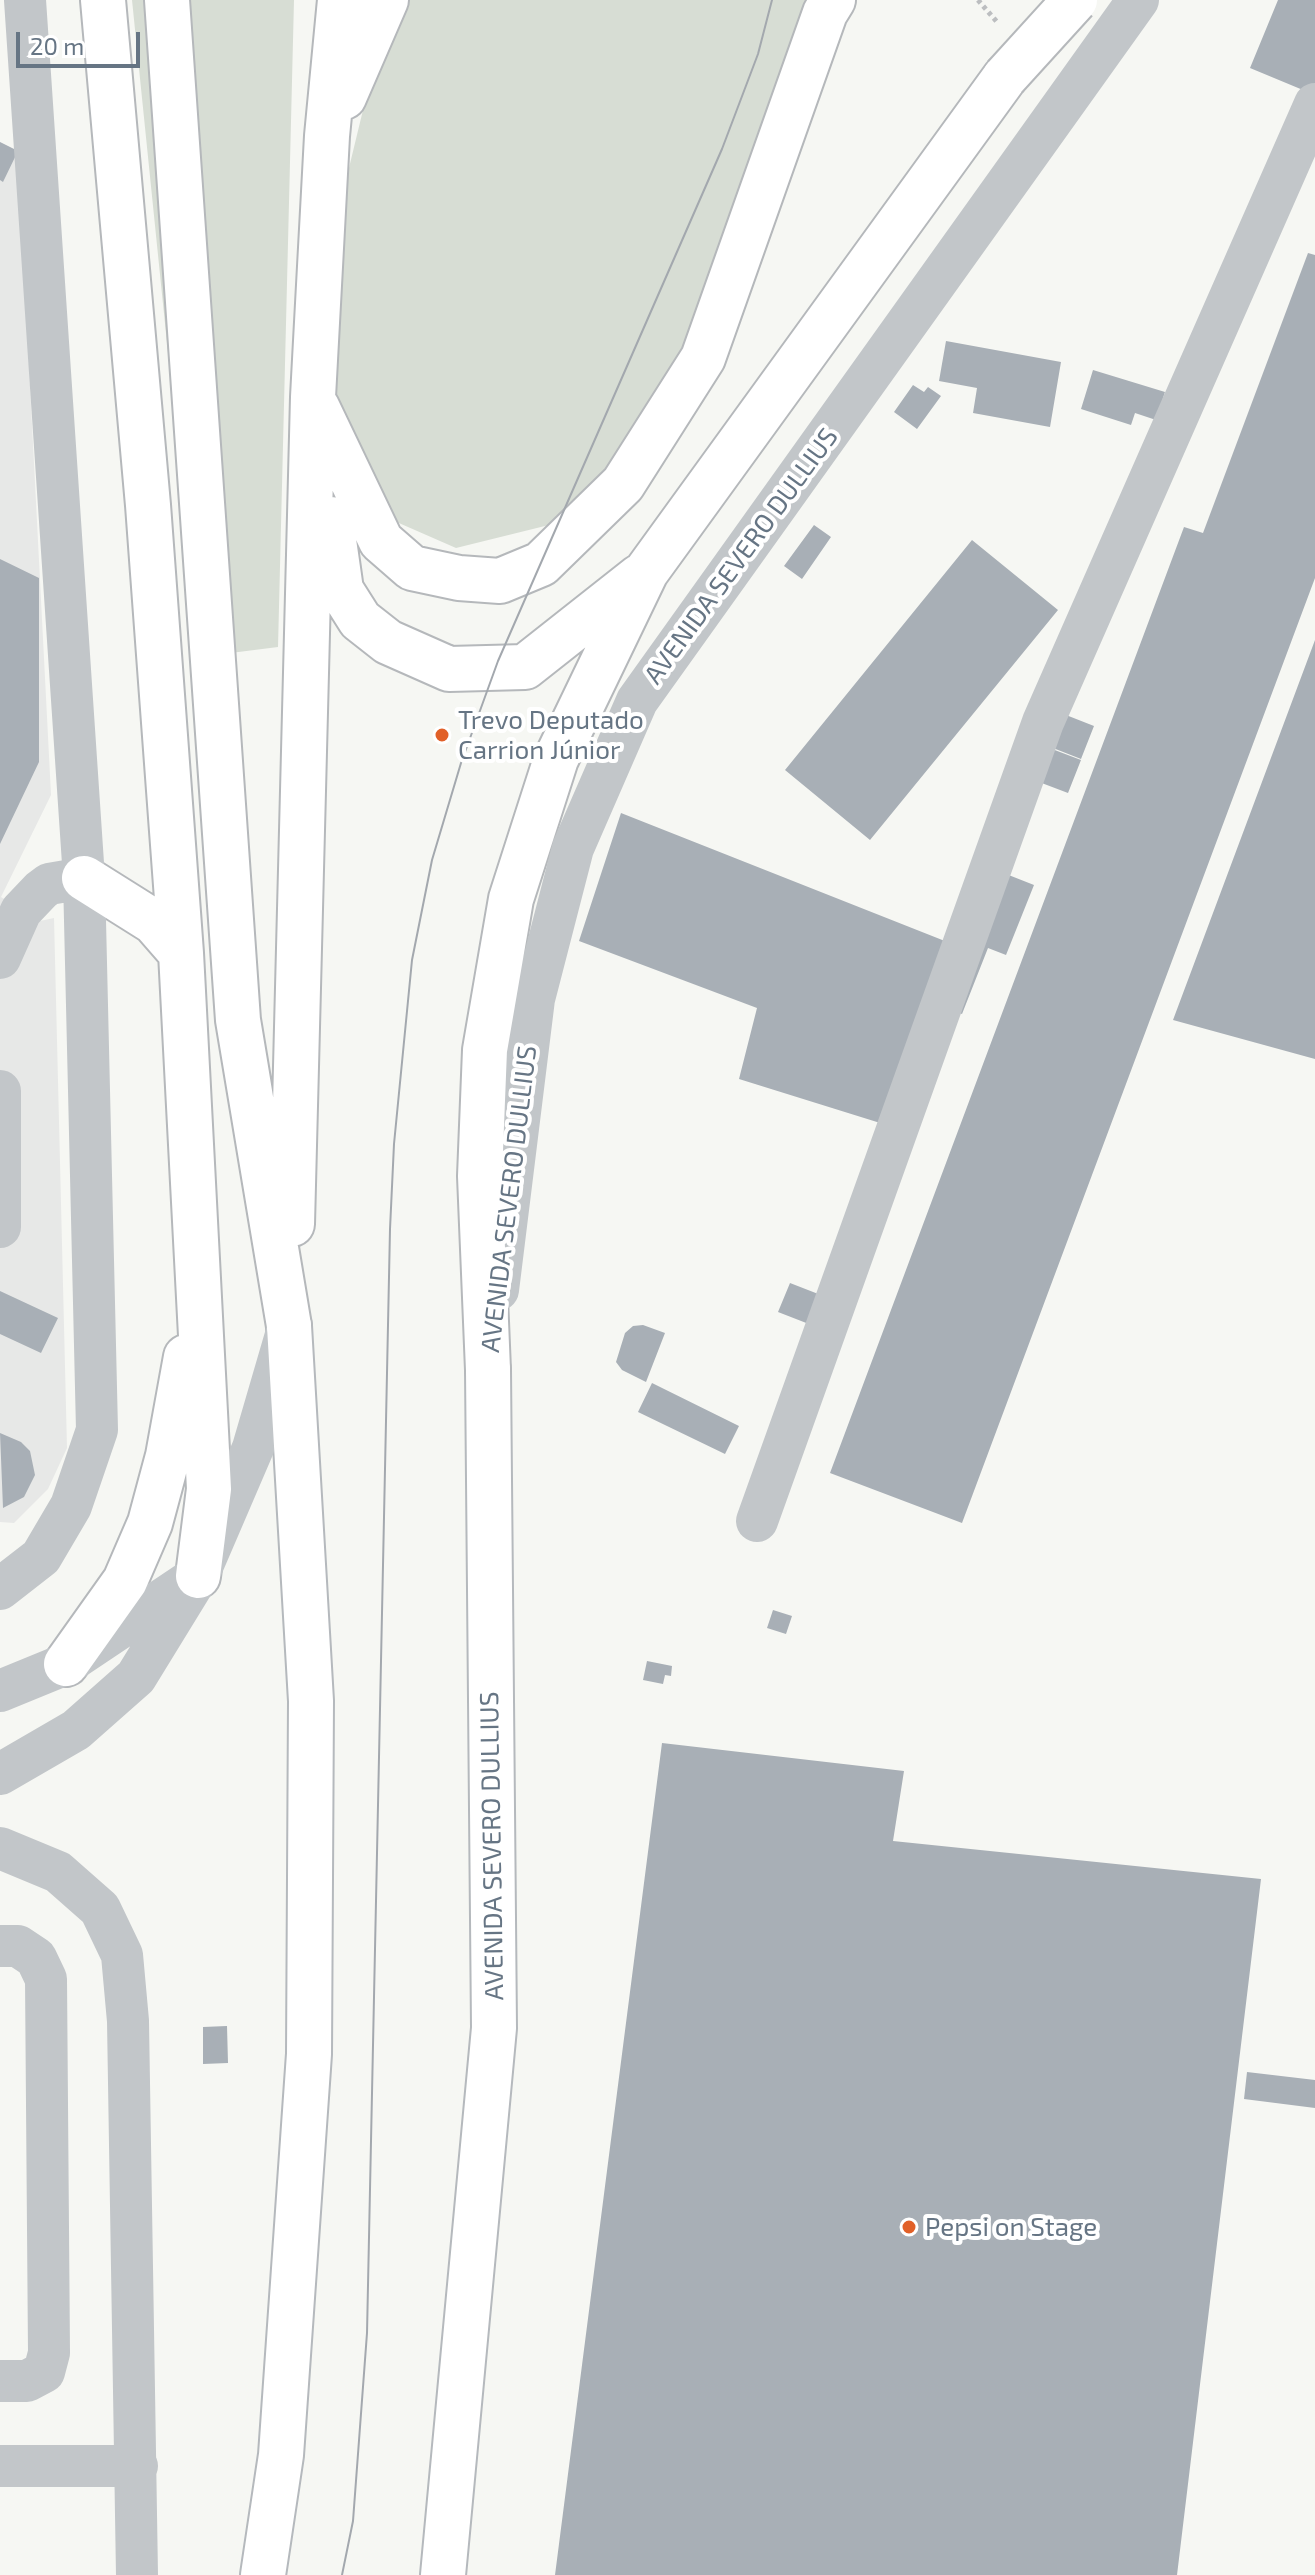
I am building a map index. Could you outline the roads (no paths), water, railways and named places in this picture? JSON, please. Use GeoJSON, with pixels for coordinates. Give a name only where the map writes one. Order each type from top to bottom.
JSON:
{"type":"FeatureCollection","features":[{"type":"Feature","properties":{"kind":"main road"},"geometry":{"type":"LineString","coordinates":[[103,0],[148,505],[181,953],[209,1489],[198,1576]]}},
{"type":"Feature","properties":{"kind":"main road"},"geometry":{"type":"LineString","coordinates":[[167,0],[238,1020],[289,1326]]}},
{"type":"Feature","properties":{"kind":"main road"},"geometry":{"type":"LineString","coordinates":[[312,0],[327,136]]}},
{"type":"Feature","properties":{"kind":"main road"},"geometry":{"type":"LineString","coordinates":[[263,2575],[281,2455],[309,2054],[311,1701],[289,1326],[313,397],[327,136],[340,0]]}},
{"type":"Feature","properties":{"kind":"main road"},"geometry":{"type":"LineString","coordinates":[[327,136],[386,0]]}},
{"type":"Feature","properties":{"kind":"main road"},"geometry":{"type":"LineString","coordinates":[[313,397],[381,541],[412,568],[459,578],[500,581],[541,564],[623,484],[703,358],[825,13],[833,0]]}},
{"type":"Feature","properties":{"kind":"main road"},"geometry":{"type":"LineString","coordinates":[[1005,77],[1042,0]]}},
{"type":"Feature","properties":{"kind":"main road"},"geometry":{"type":"LineString","coordinates":[[488,1370],[480,1176],[485,1050],[511,899],[556,759],[646,572],[1005,77],[1075,0]]}},
{"type":"Feature","properties":{"kind":"main road"},"geometry":{"type":"LineString","coordinates":[[313,397],[341,590],[360,620],[388,642],[449,669],[525,667],[646,572]]}},
{"type":"Feature","properties":{"kind":"main road"},"geometry":{"type":"LineString","coordinates":[[84,878],[116,895],[154,922],[181,953]]}},
{"type":"Feature","properties":{"kind":"main road"},"geometry":{"type":"LineString","coordinates":[[66,1664],[125,1581],[150,1523],[168,1456],[200,1276]]}},
{"type":"Feature","properties":{"kind":"main road","name":"AVENIDA SEVERO DULLIUS"},"geometry":{"type":"LineString","coordinates":[[443,2575],[494,2028],[488,1370]]}},
{"type":"Feature","properties":{"kind":"street"},"geometry":{"type":"LineString","coordinates":[[1,1588],[41,1557],[71,1506],[97,1430],[84,878],[14,55],[25,0]]}},
{"type":"Feature","properties":{"kind":"street","name":"AVENIDA SEVERO DULLIUS"},"geometry":{"type":"LineString","coordinates":[[488,1370],[534,999],[573,848],[637,701],[1138,0]]}},
{"type":"Feature","properties":{"kind":"street"},"geometry":{"type":"LineString","coordinates":[[757,1521],[1043,722],[1315,104]]}},
{"type":"Feature","properties":{"kind":"street"},"geometry":{"type":"LineString","coordinates":[[0,958],[21,911],[41,890],[49,884],[84,878]]}},
{"type":"Feature","properties":{"kind":"street"},"geometry":{"type":"LineString","coordinates":[[0,1091],[0,1227]]}},
{"type":"Feature","properties":{"kind":"street"},"geometry":{"type":"LineString","coordinates":[[0,1774],[76,1730],[136,1677],[198,1576],[253,1448],[289,1326]]}},
{"type":"Feature","properties":{"kind":"street"},"geometry":{"type":"LineString","coordinates":[[0,1691],[66,1664],[198,1576]]}},
{"type":"Feature","properties":{"kind":"street"},"geometry":{"type":"LineString","coordinates":[[0,1848],[58,1872],[100,1909],[122,1955],[128,2021],[137,2575]]}},
{"type":"Feature","properties":{"kind":"street"},"geometry":{"type":"LineString","coordinates":[[0,1946],[18,1946],[36,1958],[46,1979],[49,2338],[44,2372],[27,2381],[0,2381]]}},
{"type":"Feature","properties":{"kind":"street"},"geometry":{"type":"LineString","coordinates":[[0,2466],[137,2466]]}},
{"type":"Feature","properties":{"kind":"tram line"},"geometry":{"type":"LineString","coordinates":[[342,2575],[353,2521],[367,2333],[390,1229],[394,1144],[412,960],[432,860],[461,763],[498,661],[722,149],[758,54],[772,0]]}},
{"type":"Feature","properties":{"kind":"place","name":"Trevo Deputado Carrion Júnior"},"geometry":{"type":"Point","coordinates":[442,735]}},
{"type":"Feature","properties":{"kind":"place","name":"Pepsi on Stage"},"geometry":{"type":"Point","coordinates":[909,2227]}}]}
